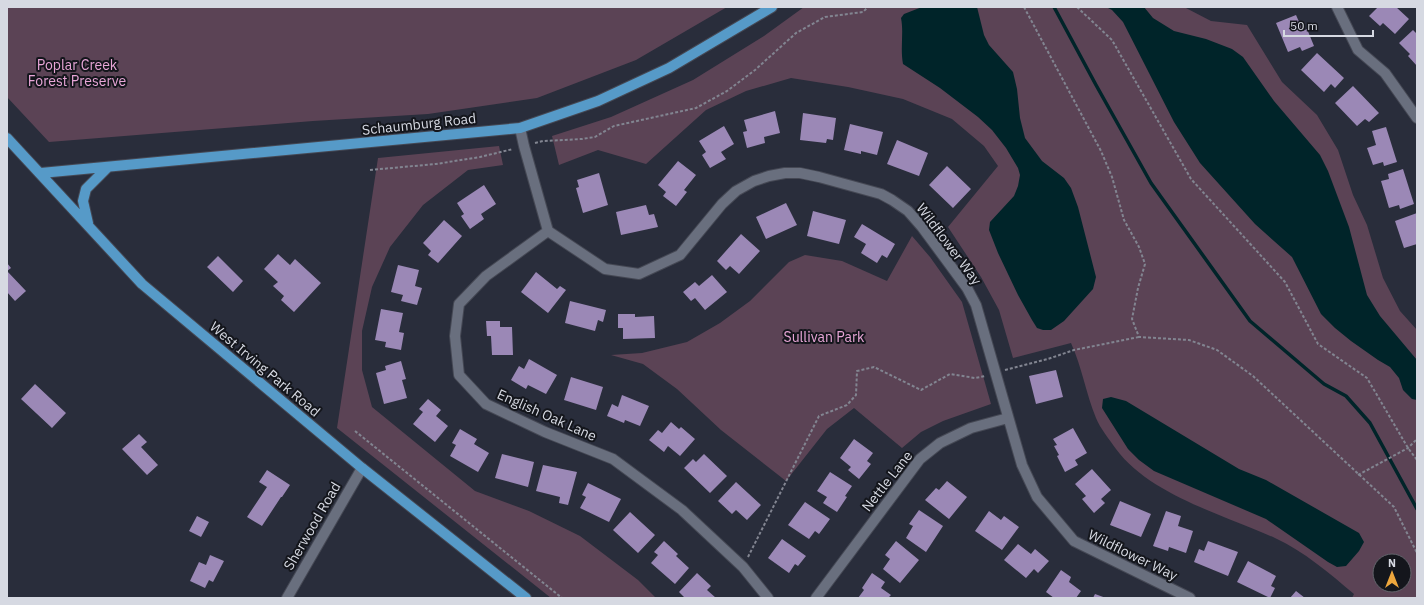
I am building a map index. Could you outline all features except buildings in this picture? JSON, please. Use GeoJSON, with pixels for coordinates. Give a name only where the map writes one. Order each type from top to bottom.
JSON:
{"type":"FeatureCollection","features":[{"type":"Feature","properties":{"kind":"main road","name":"Schaumburg Road"},"geometry":{"type":"LineString","coordinates":[[41,174],[520,128],[598,101],[669,68],[772,7]]}},
{"type":"Feature","properties":{"kind":"main road","name":"West Irving Park Road"},"geometry":{"type":"LineString","coordinates":[[7,138],[142,284],[362,468],[526,598]]}},
{"type":"Feature","properties":{"kind":"main road"},"geometry":{"type":"LineString","coordinates":[[88,225],[83,201],[86,189],[107,168]]}},
{"type":"Feature","properties":{"kind":"street"},"geometry":{"type":"LineString","coordinates":[[1337,7],[1358,50],[1385,73],[1417,118]]}},
{"type":"Feature","properties":{"kind":"street"},"geometry":{"type":"LineString","coordinates":[[520,128],[548,231]]}},
{"type":"Feature","properties":{"kind":"street","name":"Wildflower Way"},"geometry":{"type":"LineString","coordinates":[[548,231],[605,269],[639,274],[680,255],[722,204],[736,191],[754,181],[769,176],[806,174],[881,194],[908,211],[922,227],[968,288],[976,305],[1022,465],[1037,497],[1074,541],[1190,598]]}},
{"type":"Feature","properties":{"kind":"street","name":"English Oak Lane"},"geometry":{"type":"LineString","coordinates":[[548,231],[486,276],[460,304],[455,336],[460,375],[486,404],[545,432],[613,459],[682,510],[743,567],[768,598]]}},
{"type":"Feature","properties":{"kind":"street","name":"Nettle Lane"},"geometry":{"type":"LineString","coordinates":[[816,598],[920,459],[940,442],[971,428],[1008,418]]}},
{"type":"Feature","properties":{"kind":"street","name":"Sherwood Road"},"geometry":{"type":"LineString","coordinates":[[287,598],[362,468]]}},
{"type":"Feature","properties":{"kind":"path"},"geometry":{"type":"LineString","coordinates":[[370,170],[436,164],[480,157],[543,141],[564,141],[594,137],[614,126],[696,108],[727,91],[756,70],[796,33],[825,17],[863,12],[868,7]]}},
{"type":"Feature","properties":{"kind":"path"},"geometry":{"type":"LineString","coordinates":[[1024,7],[1101,151],[1112,177],[1124,220],[1139,247],[1145,264],[1138,288],[1132,319],[1139,337]]}},
{"type":"Feature","properties":{"kind":"path"},"geometry":{"type":"LineString","coordinates":[[1077,7],[1112,40],[1191,179],[1285,282],[1318,344],[1367,378],[1408,448],[1417,460]]}},
{"type":"Feature","properties":{"kind":"path"},"geometry":{"type":"LineString","coordinates":[[743,567],[819,416],[847,405],[856,395],[857,371],[874,367],[921,390],[950,374],[975,378],[1048,359],[1074,350],[1139,337],[1189,340],[1217,350],[1253,376],[1394,507],[1417,554]]}},
{"type":"Feature","properties":{"kind":"path"},"geometry":{"type":"LineString","coordinates":[[356,431],[562,598]]}},
{"type":"Feature","properties":{"kind":"path"},"geometry":{"type":"LineString","coordinates":[[1358,475],[1408,448],[1417,439]]}},
{"type":"Feature","properties":{"kind":"green space","name":"Poplar Creek Forest Preserve"},"geometry":{"type":"Polygon","coordinates":[[[7,7],[727,7],[636,60],[537,98],[428,114],[313,121],[49,142],[7,97],[7,7]]]}},
{"type":"Feature","properties":{"kind":"green space"},"geometry":{"type":"Polygon","coordinates":[[[804,7],[1184,7],[1211,21],[1247,25],[1282,82],[1317,115],[1338,150],[1353,195],[1367,225],[1383,278],[1400,311],[1417,330],[1417,598],[1352,598],[1354,594],[1307,556],[1275,538],[1189,502],[1148,479],[1131,465],[1116,449],[1100,426],[1071,343],[1013,358],[999,310],[981,277],[948,227],[998,166],[984,146],[952,119],[903,99],[848,87],[791,78],[746,91],[706,110],[646,164],[598,150],[559,165],[552,136],[611,117],[693,80],[764,36],[804,7]]]}},
{"type":"Feature","properties":{"kind":"green space"},"geometry":{"type":"Polygon","coordinates":[[[499,146],[503,165],[468,170],[423,205],[390,247],[372,287],[362,331],[362,370],[372,407],[475,491],[529,511],[580,536],[638,580],[656,598],[551,598],[337,428],[378,158],[499,146]]]}},
{"type":"Feature","properties":{"kind":"green space","name":"Sullivan Park"},"geometry":{"type":"Polygon","coordinates":[[[912,236],[930,257],[962,302],[991,404],[943,421],[921,432],[902,448],[854,408],[827,429],[786,481],[721,430],[677,389],[643,364],[611,355],[642,353],[687,342],[720,323],[750,301],[789,262],[805,255],[842,261],[887,281],[912,236]]]}},
{"type":"Feature","properties":{"kind":"shaded area"},"geometry":{"type":"Polygon","coordinates":[[[922,7],[977,7],[984,35],[989,45],[1013,72],[1017,89],[1020,118],[1025,138],[1042,161],[1064,178],[1071,188],[1078,207],[1096,277],[1093,289],[1064,321],[1051,330],[1037,328],[1032,320],[1018,295],[989,230],[990,222],[1014,196],[1020,175],[1018,168],[1006,148],[992,130],[978,117],[940,88],[903,64],[901,18],[904,14],[922,7]]]}},
{"type":"Feature","properties":{"kind":"shaded area"},"geometry":{"type":"Polygon","coordinates":[[[1106,7],[1144,7],[1153,18],[1174,31],[1206,39],[1232,49],[1243,57],[1274,101],[1320,155],[1328,171],[1349,227],[1367,295],[1380,316],[1417,360],[1417,400],[1412,399],[1403,390],[1399,378],[1390,367],[1351,341],[1321,314],[1292,257],[1255,224],[1200,163],[1174,122],[1123,22],[1112,10],[1106,7]]]}},
{"type":"Feature","properties":{"kind":"shaded area"},"geometry":{"type":"Polygon","coordinates":[[[1111,397],[1126,401],[1239,469],[1266,480],[1359,533],[1364,542],[1359,551],[1346,566],[1337,567],[1266,519],[1154,471],[1139,460],[1128,449],[1102,408],[1103,399],[1111,397]]]}},
{"type":"Feature","properties":{"kind":"waterway"},"geometry":{"type":"LineString","coordinates":[[1054,7],[1151,183],[1250,321],[1324,384],[1346,396],[1370,423],[1417,509]]}}]}
